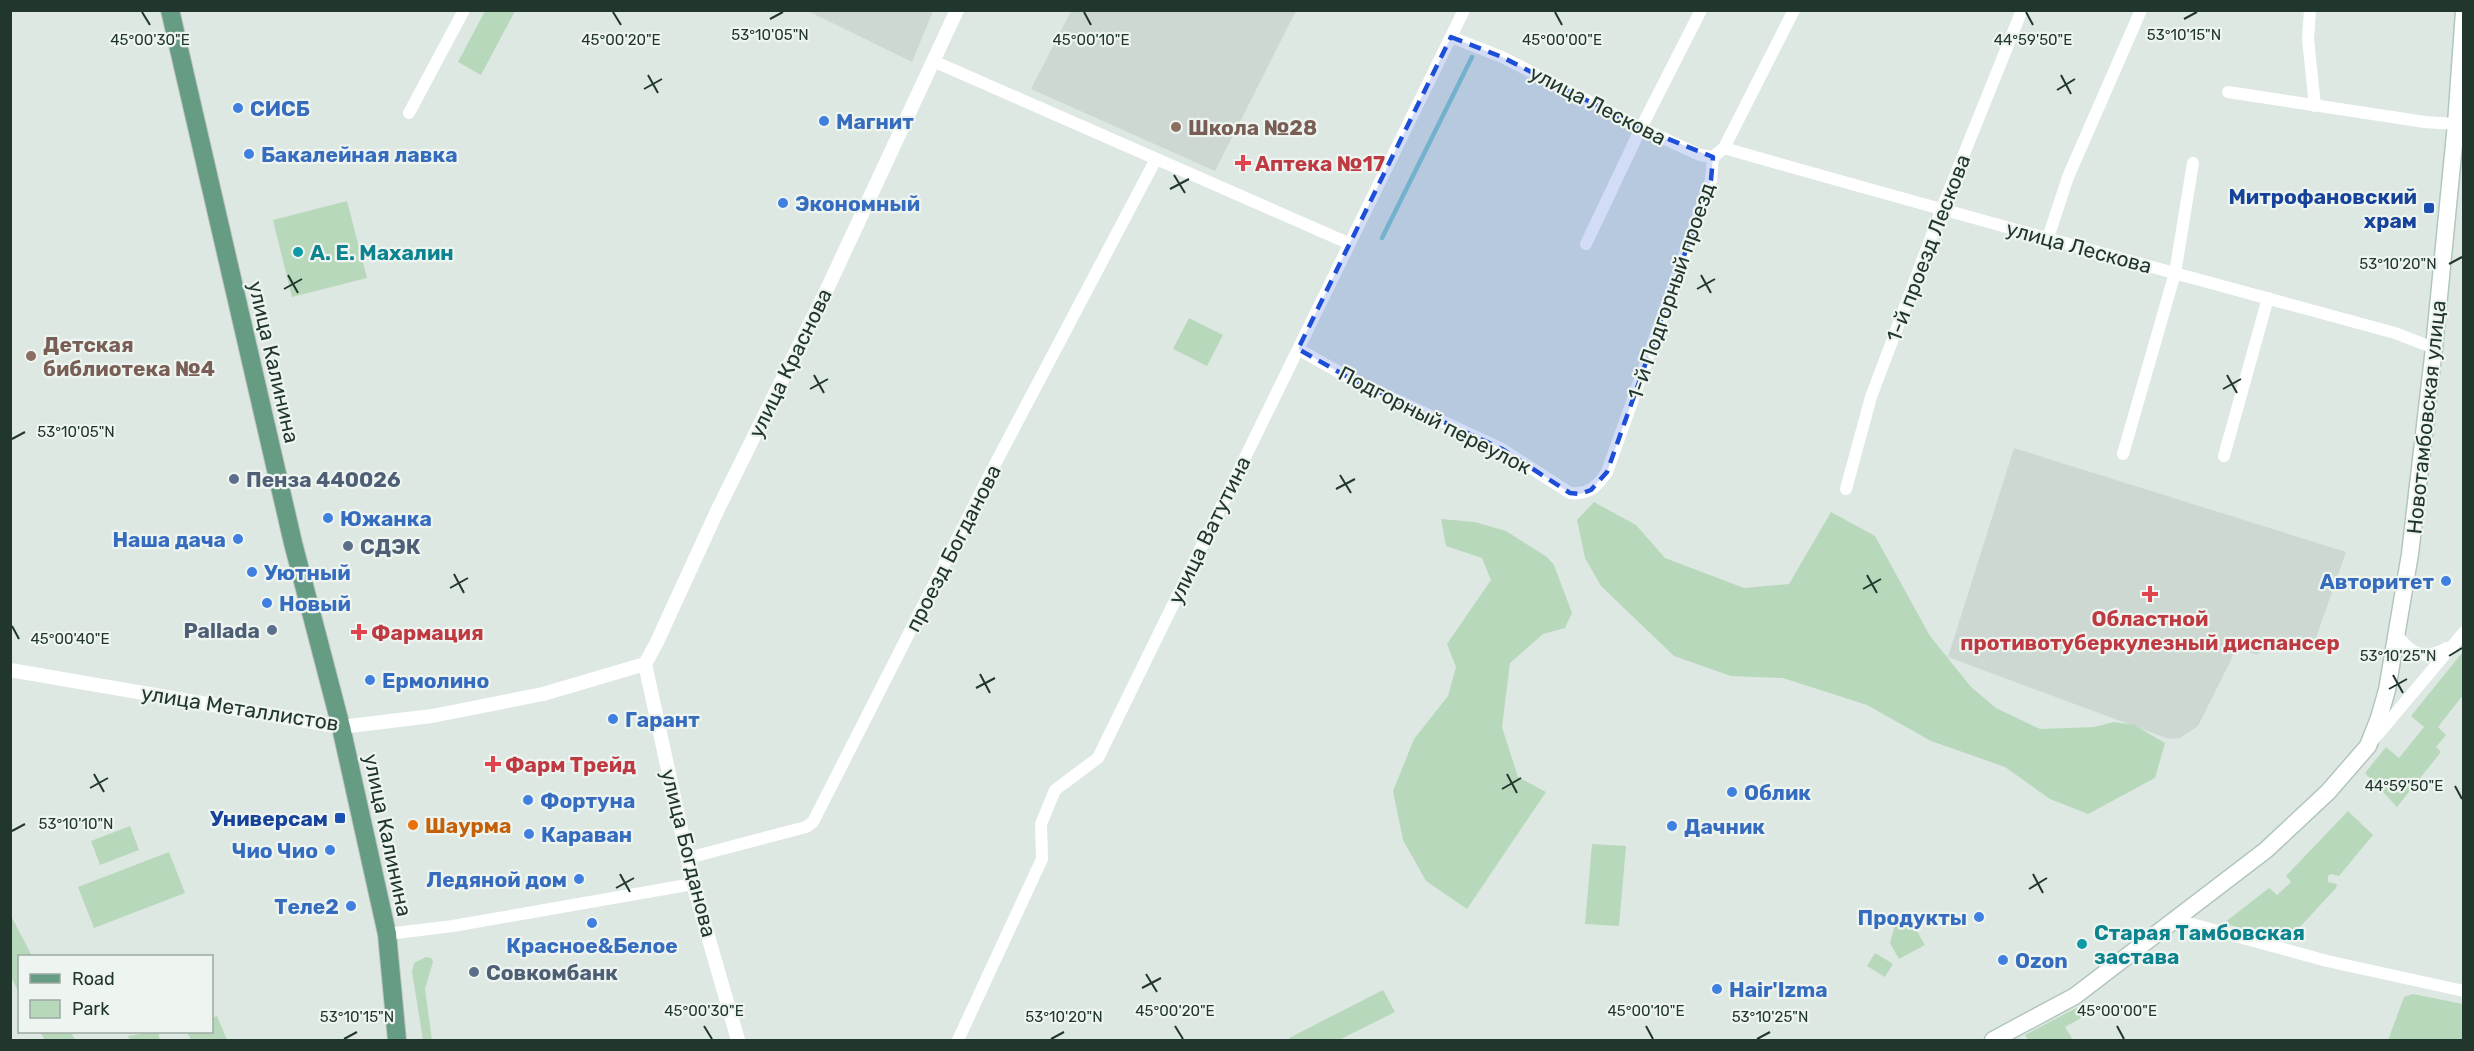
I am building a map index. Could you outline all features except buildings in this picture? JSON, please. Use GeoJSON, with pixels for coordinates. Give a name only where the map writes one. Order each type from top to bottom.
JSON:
{"type":"FeatureCollection","features":[{"type":"Feature","properties":{"kind":"main road","name":"улица Калинина"},"geometry":{"type":"LineString","coordinates":[[170,10],[309,607],[341,727],[387,934],[396,1041]]}},
{"type":"Feature","properties":{"kind":"main road","name":"Новотамбовская улица"},"geometry":{"type":"LineString","coordinates":[[1993,1041],[2075,996],[2266,850],[2328,792],[2368,746],[2379,718],[2386,690],[2410,554],[2434,348],[2456,124],[2463,11]]}},
{"type":"Feature","properties":{"kind":"street"},"geometry":{"type":"LineString","coordinates":[[410,113],[464,10]]}},
{"type":"Feature","properties":{"kind":"street","name":"улица Краснова"},"geometry":{"type":"LineString","coordinates":[[645,664],[657,644],[718,509],[829,285],[957,10]]}},
{"type":"Feature","properties":{"kind":"street","name":"улица Ватутина"},"geometry":{"type":"LineString","coordinates":[[958,1041],[1042,860],[1041,824],[1055,790],[1098,758],[1464,10]]}},
{"type":"Feature","properties":{"kind":"street"},"geometry":{"type":"LineString","coordinates":[[1586,244],[1641,128],[1701,10]]}},
{"type":"Feature","properties":{"kind":"street","name":"1-й Подгорный проезд"},"geometry":{"type":"LineString","coordinates":[[1570,493],[1580,494],[1591,490],[1607,472],[1711,180],[1713,157],[1724,148],[1794,10]]}},
{"type":"Feature","properties":{"kind":"street","name":"1-й проезд Лескова"},"geometry":{"type":"LineString","coordinates":[[1846,489],[1871,397],[1941,211],[2022,10]]}},
{"type":"Feature","properties":{"kind":"street"},"geometry":{"type":"LineString","coordinates":[[2048,238],[2068,177],[2141,10]]}},
{"type":"Feature","properties":{"kind":"street"},"geometry":{"type":"LineString","coordinates":[[2310,10],[2308,39],[2315,106]]}},
{"type":"Feature","properties":{"kind":"street","name":"улица Лескова"},"geometry":{"type":"LineString","coordinates":[[1451,37],[1502,57],[1641,128],[1700,155],[1713,157]]}},
{"type":"Feature","properties":{"kind":"street"},"geometry":{"type":"LineString","coordinates":[[933,61],[1348,243]]}},
{"type":"Feature","properties":{"kind":"street"},"geometry":{"type":"LineString","coordinates":[[2228,92],[2425,122],[2456,124]]}},
{"type":"Feature","properties":{"kind":"street","name":"улица Лескова"},"geometry":{"type":"LineString","coordinates":[[1724,148],[1941,211],[2395,333],[2434,348]]}},
{"type":"Feature","properties":{"kind":"street","name":"проезд Богданова"},"geometry":{"type":"LineString","coordinates":[[688,858],[806,827],[813,822],[992,470],[1156,159]]}},
{"type":"Feature","properties":{"kind":"street"},"geometry":{"type":"LineString","coordinates":[[2123,454],[2175,273],[2193,163]]}},
{"type":"Feature","properties":{"kind":"street"},"geometry":{"type":"LineString","coordinates":[[2224,456],[2268,298]]}},
{"type":"Feature","properties":{"kind":"street","name":"Подгорный переулок"},"geometry":{"type":"LineString","coordinates":[[1298,349],[1353,380],[1502,449],[1570,493]]}},
{"type":"Feature","properties":{"kind":"street"},"geometry":{"type":"LineString","coordinates":[[2368,746],[2463,632]]}},
{"type":"Feature","properties":{"kind":"street"},"geometry":{"type":"LineString","coordinates":[[2396,633],[2409,650],[2417,654],[2427,656],[2438,654],[2451,646]]}},
{"type":"Feature","properties":{"kind":"street","name":"улица Металлистов"},"geometry":{"type":"LineString","coordinates":[[10,670],[341,727],[432,716],[543,694],[645,664]]}},
{"type":"Feature","properties":{"kind":"street","name":"улица Богданова"},"geometry":{"type":"LineString","coordinates":[[645,664],[693,884],[738,1041]]}},
{"type":"Feature","properties":{"kind":"street"},"geometry":{"type":"LineString","coordinates":[[387,934],[453,926],[693,884]]}},
{"type":"Feature","properties":{"kind":"street"},"geometry":{"type":"LineString","coordinates":[[2177,920],[2327,961],[2463,991]]}},
{"type":"Feature","properties":{"kind":"highlighted area"},"geometry":{"type":"Polygon","coordinates":[[[1451,37],[1502,57],[1641,128],[1713,157],[1711,180],[1607,472],[1591,490],[1580,494],[1570,493],[1502,449],[1353,380],[1298,349],[1451,37]]]}},
{"type":"Feature","properties":{"kind":"shaded area"},"geometry":{"type":"Polygon","coordinates":[[[808,11],[933,11],[912,62],[808,11]]]}},
{"type":"Feature","properties":{"kind":"shaded area","name":"Школа №28"},"geometry":{"type":"Polygon","coordinates":[[[1071,11],[1296,11],[1215,171],[1031,89],[1071,11]]]}},
{"type":"Feature","properties":{"kind":"shaded area","name":"Областной противотуберкулезный диспансер"},"geometry":{"type":"Polygon","coordinates":[[[2014,448],[2346,552],[2311,652],[2266,636],[2258,655],[2237,648],[2198,726],[2180,738],[2169,739],[1948,657],[2014,448]]]}},
{"type":"Feature","properties":{"kind":"green space"},"geometry":{"type":"Polygon","coordinates":[[[485,11],[515,11],[481,75],[458,62],[485,11]]]}},
{"type":"Feature","properties":{"kind":"green space"},"geometry":{"type":"Polygon","coordinates":[[[347,201],[367,278],[292,297],[273,220],[347,201]]]}},
{"type":"Feature","properties":{"kind":"green space"},"geometry":{"type":"Polygon","coordinates":[[[1189,318],[1223,335],[1207,366],[1173,349],[1189,318]]]}},
{"type":"Feature","properties":{"kind":"green space"},"geometry":{"type":"Polygon","coordinates":[[[1594,502],[1636,525],[1665,558],[1744,588],[1789,584],[1831,512],[1875,536],[1930,636],[1971,687],[1996,708],[2040,729],[2094,727],[2114,722],[2134,725],[2165,743],[2155,778],[2088,814],[2050,799],[2005,767],[1931,741],[1867,705],[1783,678],[1731,676],[1674,656],[1601,586],[1585,558],[1577,520],[1594,502]]]}},
{"type":"Feature","properties":{"kind":"green space"},"geometry":{"type":"Polygon","coordinates":[[[1441,519],[1475,522],[1506,531],[1547,557],[1554,565],[1572,613],[1565,628],[1543,634],[1510,663],[1502,727],[1518,777],[1546,792],[1467,909],[1426,881],[1403,840],[1393,791],[1414,739],[1448,696],[1456,667],[1447,644],[1491,580],[1482,558],[1446,546],[1441,519]]]}},
{"type":"Feature","properties":{"kind":"green space"},"geometry":{"type":"Polygon","coordinates":[[[2462,653],[2463,695],[2438,727],[2446,735],[2436,747],[2441,752],[2397,807],[2365,773],[2386,747],[2399,758],[2424,727],[2411,716],[2462,653]]]}},
{"type":"Feature","properties":{"kind":"green space"},"geometry":{"type":"Polygon","coordinates":[[[2348,811],[2373,835],[2339,876],[2331,874],[2328,876],[2328,882],[2337,884],[2336,888],[2286,942],[2224,923],[2269,888],[2277,895],[2291,882],[2286,876],[2348,811]]]}},
{"type":"Feature","properties":{"kind":"green space"},"geometry":{"type":"Polygon","coordinates":[[[130,826],[139,850],[100,865],[91,841],[130,826]]]}},
{"type":"Feature","properties":{"kind":"green space"},"geometry":{"type":"Polygon","coordinates":[[[1592,844],[1626,846],[1619,926],[1585,924],[1592,844]]]}},
{"type":"Feature","properties":{"kind":"green space"},"geometry":{"type":"Polygon","coordinates":[[[169,852],[185,893],[94,928],[78,887],[169,852]]]}},
{"type":"Feature","properties":{"kind":"green space"},"geometry":{"type":"Polygon","coordinates":[[[10,914],[31,955],[18,955],[18,991],[11,977],[10,914]]]}},
{"type":"Feature","properties":{"kind":"green space"},"geometry":{"type":"Polygon","coordinates":[[[1896,921],[1917,931],[1925,945],[1899,959],[1890,943],[1896,921]]]}},
{"type":"Feature","properties":{"kind":"green space"},"geometry":{"type":"Polygon","coordinates":[[[1875,953],[1893,964],[1885,977],[1867,966],[1875,953]]]}},
{"type":"Feature","properties":{"kind":"green space"},"geometry":{"type":"Polygon","coordinates":[[[426,957],[431,958],[433,962],[425,989],[432,1040],[423,1040],[412,972],[414,963],[426,957]]]}},
{"type":"Feature","properties":{"kind":"green space"},"geometry":{"type":"Polygon","coordinates":[[[1383,990],[1395,1012],[1339,1040],[1291,1040],[1289,1038],[1383,990]]]}},
{"type":"Feature","properties":{"kind":"green space"},"geometry":{"type":"Polygon","coordinates":[[[2413,994],[2463,1004],[2463,1040],[2388,1040],[2404,997],[2413,994]]]}},
{"type":"Feature","properties":{"kind":"green space"},"geometry":{"type":"Polygon","coordinates":[[[2078,1007],[2083,1017],[2065,1027],[2073,1040],[2028,1040],[2025,1035],[2078,1007]]]}},
{"type":"Feature","properties":{"kind":"green space"},"geometry":{"type":"Polygon","coordinates":[[[217,1016],[227,1040],[191,1040],[188,1033],[213,1033],[213,1018],[217,1016]]]}},
{"type":"Feature","properties":{"kind":"green space"},"geometry":{"type":"Polygon","coordinates":[[[41,1033],[72,1033],[75,1040],[45,1040],[41,1033]]]}},
{"type":"Feature","properties":{"kind":"green space"},"geometry":{"type":"Polygon","coordinates":[[[158,1033],[160,1040],[130,1040],[128,1036],[158,1033]]]}},
{"type":"Feature","properties":{"kind":"waterway"},"geometry":{"type":"LineString","coordinates":[[1382,238],[1472,57]]}},
{"type":"Feature","properties":{"kind":"place","name":"СИСБ"},"geometry":{"type":"Point","coordinates":[238,108]}},
{"type":"Feature","properties":{"kind":"place","name":"Магнит"},"geometry":{"type":"Point","coordinates":[824,121]}},
{"type":"Feature","properties":{"kind":"place","name":"Школа №28"},"geometry":{"type":"Point","coordinates":[1176,127]}},
{"type":"Feature","properties":{"kind":"place","name":"Бакалейная лавка"},"geometry":{"type":"Point","coordinates":[249,154]}},
{"type":"Feature","properties":{"kind":"place","name":"Аптека №17"},"geometry":{"type":"Point","coordinates":[1243,163]}},
{"type":"Feature","properties":{"kind":"place","name":"Экономный"},"geometry":{"type":"Point","coordinates":[783,203]}},
{"type":"Feature","properties":{"kind":"place","name":"Митрофановский храм"},"geometry":{"type":"Point","coordinates":[2429,208]}},
{"type":"Feature","properties":{"kind":"place","name":"А. Е. Махалин"},"geometry":{"type":"Point","coordinates":[298,252]}},
{"type":"Feature","properties":{"kind":"place","name":"Детская библиотека №4"},"geometry":{"type":"Point","coordinates":[31,356]}},
{"type":"Feature","properties":{"kind":"place","name":"Пенза 440026"},"geometry":{"type":"Point","coordinates":[234,479]}},
{"type":"Feature","properties":{"kind":"place","name":"Южанка"},"geometry":{"type":"Point","coordinates":[328,518]}},
{"type":"Feature","properties":{"kind":"place","name":"Наша дача"},"geometry":{"type":"Point","coordinates":[238,539]}},
{"type":"Feature","properties":{"kind":"place","name":"СДЭК"},"geometry":{"type":"Point","coordinates":[348,546]}},
{"type":"Feature","properties":{"kind":"place","name":"Уютный"},"geometry":{"type":"Point","coordinates":[252,572]}},
{"type":"Feature","properties":{"kind":"place","name":"Авторитет"},"geometry":{"type":"Point","coordinates":[2446,581]}},
{"type":"Feature","properties":{"kind":"place","name":"Областной противотуберкулезный диспансер"},"geometry":{"type":"Point","coordinates":[2150,594]}},
{"type":"Feature","properties":{"kind":"place","name":"Новый"},"geometry":{"type":"Point","coordinates":[267,603]}},
{"type":"Feature","properties":{"kind":"place","name":"Pallada"},"geometry":{"type":"Point","coordinates":[272,630]}},
{"type":"Feature","properties":{"kind":"place","name":"Фармация"},"geometry":{"type":"Point","coordinates":[359,632]}},
{"type":"Feature","properties":{"kind":"place","name":"Ермолино"},"geometry":{"type":"Point","coordinates":[370,680]}},
{"type":"Feature","properties":{"kind":"place","name":"Гарант"},"geometry":{"type":"Point","coordinates":[613,719]}},
{"type":"Feature","properties":{"kind":"place","name":"Фарм Трейд"},"geometry":{"type":"Point","coordinates":[493,764]}},
{"type":"Feature","properties":{"kind":"place","name":"Облик"},"geometry":{"type":"Point","coordinates":[1732,792]}},
{"type":"Feature","properties":{"kind":"place","name":"Фортуна"},"geometry":{"type":"Point","coordinates":[528,800]}},
{"type":"Feature","properties":{"kind":"place","name":"Универсам"},"geometry":{"type":"Point","coordinates":[340,818]}},
{"type":"Feature","properties":{"kind":"place","name":"Шаурма"},"geometry":{"type":"Point","coordinates":[413,825]}},
{"type":"Feature","properties":{"kind":"place","name":"Дачник"},"geometry":{"type":"Point","coordinates":[1672,826]}},
{"type":"Feature","properties":{"kind":"place","name":"Караван"},"geometry":{"type":"Point","coordinates":[529,834]}},
{"type":"Feature","properties":{"kind":"place","name":"Чио Чио"},"geometry":{"type":"Point","coordinates":[330,850]}},
{"type":"Feature","properties":{"kind":"place","name":"Ледяной дом"},"geometry":{"type":"Point","coordinates":[579,879]}},
{"type":"Feature","properties":{"kind":"place","name":"Теле2"},"geometry":{"type":"Point","coordinates":[351,906]}},
{"type":"Feature","properties":{"kind":"place","name":"Продукты"},"geometry":{"type":"Point","coordinates":[1979,917]}},
{"type":"Feature","properties":{"kind":"place","name":"Красное&Белое"},"geometry":{"type":"Point","coordinates":[592,923]}},
{"type":"Feature","properties":{"kind":"place","name":"Старая Тамбовская застава"},"geometry":{"type":"Point","coordinates":[2082,944]}},
{"type":"Feature","properties":{"kind":"place","name":"Ozon"},"geometry":{"type":"Point","coordinates":[2003,960]}},
{"type":"Feature","properties":{"kind":"place","name":"Совкомбанк"},"geometry":{"type":"Point","coordinates":[474,972]}},
{"type":"Feature","properties":{"kind":"place","name":"Hair'Izma"},"geometry":{"type":"Point","coordinates":[1717,989]}}]}
